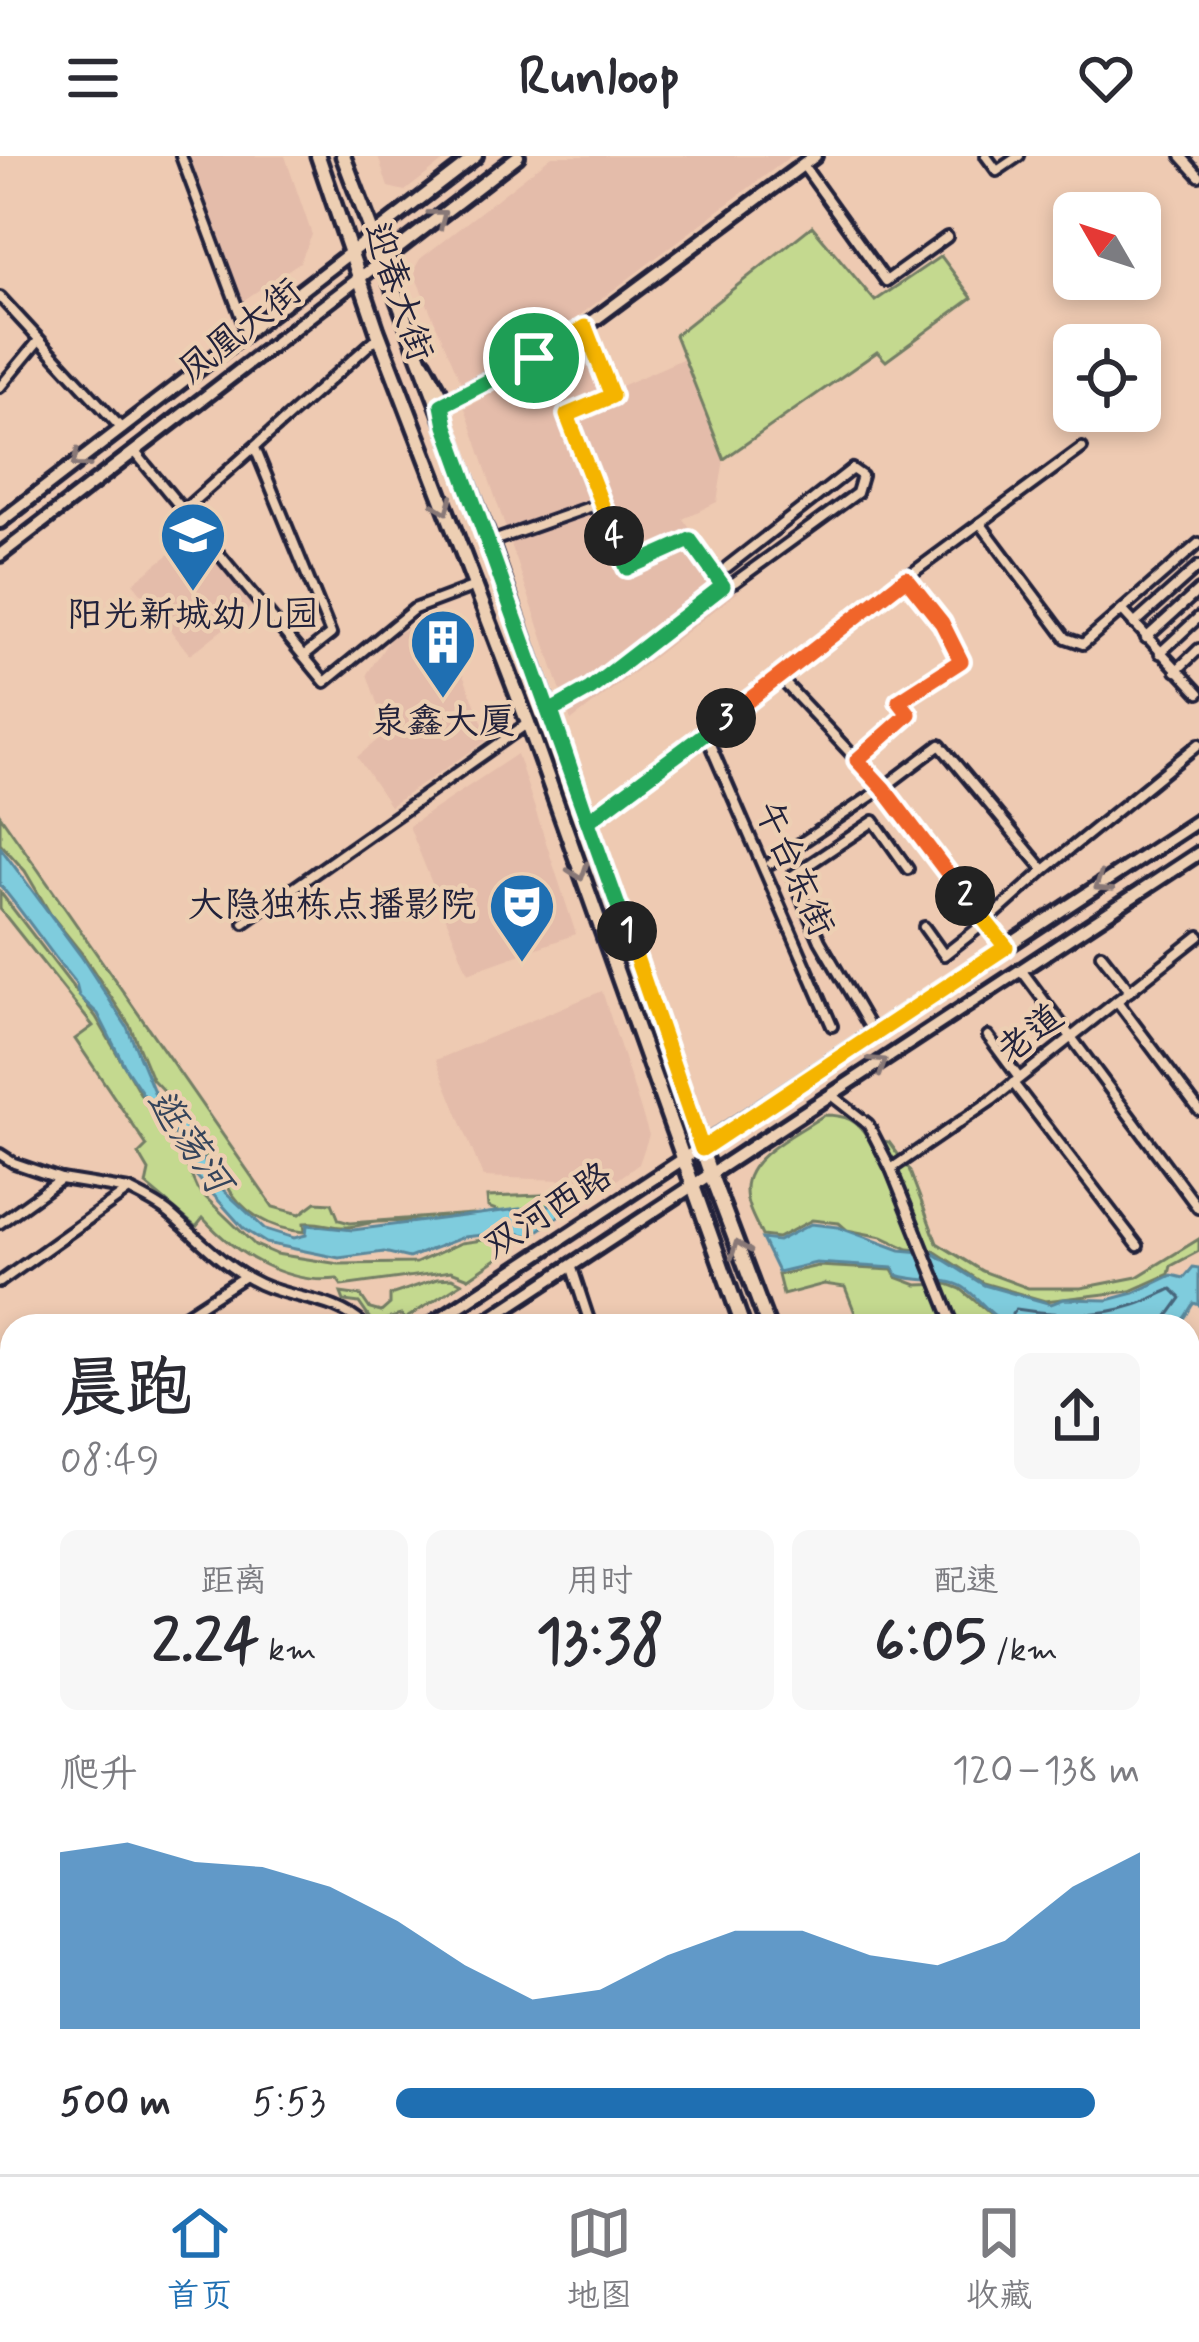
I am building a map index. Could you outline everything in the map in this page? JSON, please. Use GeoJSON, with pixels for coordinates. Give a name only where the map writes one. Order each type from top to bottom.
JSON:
{"type":"FeatureCollection","features":[{"type":"Feature","properties":{"kind":"main road","name":"迎春大街"},"geometry":{"type":"LineString","coordinates":[[318,156],[738,1314]]}},
{"type":"Feature","properties":{"kind":"main road","name":"迎春大街"},"geometry":{"type":"LineString","coordinates":[[343,156],[490,542],[763,1314]]}},
{"type":"Feature","properties":{"kind":"street"},"geometry":{"type":"LineString","coordinates":[[181,156],[247,333]]}},
{"type":"Feature","properties":{"kind":"street","name":"凤凰大街"},"geometry":{"type":"LineString","coordinates":[[0,522],[476,156]]}},
{"type":"Feature","properties":{"kind":"street","name":"凤凰大街"},"geometry":{"type":"LineString","coordinates":[[0,556],[518,156]]}},
{"type":"Feature","properties":{"kind":"street"},"geometry":{"type":"LineString","coordinates":[[986,156],[997,171],[1019,156]]}},
{"type":"Feature","properties":{"kind":"street"},"geometry":{"type":"LineString","coordinates":[[1181,156],[1199,176]]}},
{"type":"Feature","properties":{"kind":"street"},"geometry":{"type":"LineString","coordinates":[[442,405],[585,327],[810,159],[886,280],[947,237]]}},
{"type":"Feature","properties":{"kind":"street"},"geometry":{"type":"LineString","coordinates":[[0,298],[122,429]]}},
{"type":"Feature","properties":{"kind":"street"},"geometry":{"type":"LineString","coordinates":[[585,327],[612,396],[567,415],[627,568],[690,540],[723,586]]}},
{"type":"Feature","properties":{"kind":"street"},"geometry":{"type":"LineString","coordinates":[[188,507],[380,336]]}},
{"type":"Feature","properties":{"kind":"street"},"geometry":{"type":"LineString","coordinates":[[0,387],[39,340]]}},
{"type":"Feature","properties":{"kind":"street"},"geometry":{"type":"LineString","coordinates":[[415,351],[432,371],[446,426]]}},
{"type":"Feature","properties":{"kind":"street"},"geometry":{"type":"LineString","coordinates":[[255,448],[331,634],[307,653]]}},
{"type":"Feature","properties":{"kind":"street"},"geometry":{"type":"LineString","coordinates":[[588,821],[1082,448]]}},
{"type":"Feature","properties":{"kind":"street"},"geometry":{"type":"LineString","coordinates":[[135,452],[325,682],[415,609],[475,586]]}},
{"type":"Feature","properties":{"kind":"street"},"geometry":{"type":"LineString","coordinates":[[551,711],[590,689],[723,586],[857,493],[862,476],[852,470],[727,567]]}},
{"type":"Feature","properties":{"kind":"street"},"geometry":{"type":"LineString","coordinates":[[490,542],[601,503]]}},
{"type":"Feature","properties":{"kind":"street"},"geometry":{"type":"LineString","coordinates":[[980,523],[1066,638],[1083,644],[1199,543]]}},
{"type":"Feature","properties":{"kind":"street"},"geometry":{"type":"LineString","coordinates":[[1134,624],[1199,566]]}},
{"type":"Feature","properties":{"kind":"street"},"geometry":{"type":"LineString","coordinates":[[857,760],[909,714],[899,701],[961,661],[942,623],[906,578]]}},
{"type":"Feature","properties":{"kind":"street"},"geometry":{"type":"LineString","coordinates":[[1147,638],[1199,590]]}},
{"type":"Feature","properties":{"kind":"street"},"geometry":{"type":"LineString","coordinates":[[1124,612],[1199,693]]}},
{"type":"Feature","properties":{"kind":"street"},"geometry":{"type":"LineString","coordinates":[[1160,653],[1199,617]]}},
{"type":"Feature","properties":{"kind":"street"},"geometry":{"type":"LineString","coordinates":[[1176,671],[1199,649]]}},
{"type":"Feature","properties":{"kind":"street"},"geometry":{"type":"LineString","coordinates":[[779,677],[883,788],[1006,947]]}},
{"type":"Feature","properties":{"kind":"street"},"geometry":{"type":"LineString","coordinates":[[244,923],[527,723]]}},
{"type":"Feature","properties":{"kind":"street","name":"午台东街"},"geometry":{"type":"LineString","coordinates":[[705,733],[832,1026]]}},
{"type":"Feature","properties":{"kind":"street"},"geometry":{"type":"LineString","coordinates":[[924,927],[944,955],[1199,744]]}},
{"type":"Feature","properties":{"kind":"street"},"geometry":{"type":"LineString","coordinates":[[771,863],[940,745],[1044,870]]}},
{"type":"Feature","properties":{"kind":"street","name":"双河西路"},"geometry":{"type":"LineString","coordinates":[[447,1314],[1199,820]]}},
{"type":"Feature","properties":{"kind":"street"},"geometry":{"type":"LineString","coordinates":[[874,1034],[820,941],[792,876],[874,821],[908,869]]}},
{"type":"Feature","properties":{"kind":"street","name":"双河西路"},"geometry":{"type":"LineString","coordinates":[[498,1314],[1199,853]]}},
{"type":"Feature","properties":{"kind":"street","name":"老道"},"geometry":{"type":"LineString","coordinates":[[891,1169],[1016,1080],[1199,936]]}},
{"type":"Feature","properties":{"kind":"street"},"geometry":{"type":"LineString","coordinates":[[1101,954],[1130,991]]}},
{"type":"Feature","properties":{"kind":"street"},"geometry":{"type":"LineString","coordinates":[[1022,971],[1198,1208]]}},
{"type":"Feature","properties":{"kind":"street"},"geometry":{"type":"LineString","coordinates":[[1117,1001],[1199,1111]]}},
{"type":"Feature","properties":{"kind":"street"},"geometry":{"type":"LineString","coordinates":[[988,1036],[1138,1246]]}},
{"type":"Feature","properties":{"kind":"street"},"geometry":{"type":"LineString","coordinates":[[831,1095],[868,1124],[950,1314]]}},
{"type":"Feature","properties":{"kind":"street"},"geometry":{"type":"LineString","coordinates":[[0,1154],[61,1179],[129,1190],[167,1211],[201,1245],[245,1276],[340,1306],[350,1314]]}},
{"type":"Feature","properties":{"kind":"street"},"geometry":{"type":"LineString","coordinates":[[0,1223],[61,1179]]}},
{"type":"Feature","properties":{"kind":"street"},"geometry":{"type":"LineString","coordinates":[[0,1264],[4,1280],[129,1190]]}},
{"type":"Feature","properties":{"kind":"street"},"geometry":{"type":"LineString","coordinates":[[572,1268],[587,1314]]}},
{"type":"Feature","properties":{"kind":"street"},"geometry":{"type":"LineString","coordinates":[[186,1314],[245,1276]]}},
{"type":"Feature","properties":{"kind":"shaded area"},"geometry":{"type":"Polygon","coordinates":[[[190,156],[285,156],[312,235],[300,262],[241,302],[190,156]]]}},
{"type":"Feature","properties":{"kind":"shaded area"},"geometry":{"type":"Polygon","coordinates":[[[378,156],[450,156],[405,191],[388,187],[378,156]]]}},
{"type":"Feature","properties":{"kind":"shaded area"},"geometry":{"type":"Polygon","coordinates":[[[552,156],[791,156],[535,349],[461,382],[415,268],[420,259],[552,156]]]}},
{"type":"Feature","properties":{"kind":"shaded area"},"geometry":{"type":"Polygon","coordinates":[[[593,337],[616,388],[685,358],[724,459],[717,502],[683,519],[738,592],[571,721],[465,408],[593,337]]]}},
{"type":"Feature","properties":{"kind":"shaded area","name":"阳光新城幼儿园"},"geometry":{"type":"Polygon","coordinates":[[[197,532],[254,605],[190,655],[133,583],[197,532]]]}},
{"type":"Feature","properties":{"kind":"shaded area"},"geometry":{"type":"Polygon","coordinates":[[[438,613],[489,739],[390,806],[357,757],[387,732],[367,674],[392,636],[438,613]]]}},
{"type":"Feature","properties":{"kind":"shaded area"},"geometry":{"type":"Polygon","coordinates":[[[517,754],[576,934],[468,973],[409,826],[517,754]]]}},
{"type":"Feature","properties":{"kind":"shaded area"},"geometry":{"type":"Polygon","coordinates":[[[602,991],[649,1135],[639,1164],[614,1182],[483,1177],[436,1060],[602,991]]]}},
{"type":"Feature","properties":{"kind":"green space"},"geometry":{"type":"Polygon","coordinates":[[[812,226],[875,301],[941,256],[972,298],[886,361],[877,352],[724,459],[675,335],[812,226]]]}},
{"type":"Feature","properties":{"kind":"green space"},"geometry":{"type":"Polygon","coordinates":[[[0,815],[273,1207],[300,1214],[316,1202],[332,1203],[339,1220],[350,1223],[472,1214],[496,1217],[499,1211],[488,1207],[487,1197],[567,1194],[569,1200],[502,1219],[346,1227],[304,1223],[305,1232],[258,1218],[225,1182],[218,1182],[173,1107],[175,1103],[152,1079],[130,1026],[25,871],[0,843],[0,815]]]}},
{"type":"Feature","properties":{"kind":"green space"},"geometry":{"type":"Polygon","coordinates":[[[0,892],[96,1017],[149,1109],[178,1145],[197,1189],[255,1245],[276,1254],[339,1264],[416,1263],[461,1243],[505,1237],[500,1247],[514,1247],[469,1278],[451,1271],[342,1286],[337,1279],[299,1277],[263,1264],[230,1244],[203,1218],[196,1227],[146,1185],[149,1171],[139,1154],[147,1146],[75,1039],[93,1026],[0,909],[0,892]]]}},
{"type":"Feature","properties":{"kind":"green space"},"geometry":{"type":"Polygon","coordinates":[[[824,1115],[850,1120],[868,1138],[889,1142],[909,1169],[937,1243],[982,1271],[1028,1288],[1081,1288],[1137,1277],[1199,1239],[1199,1251],[1171,1266],[1169,1274],[1131,1291],[1045,1301],[983,1283],[934,1251],[908,1249],[882,1237],[847,1230],[839,1223],[812,1220],[778,1238],[762,1236],[748,1203],[748,1178],[775,1146],[824,1115]]]}},
{"type":"Feature","properties":{"kind":"green space"},"geometry":{"type":"Polygon","coordinates":[[[818,1266],[892,1270],[896,1277],[917,1285],[948,1284],[961,1289],[991,1314],[855,1314],[845,1287],[824,1284],[783,1295],[778,1275],[818,1266]]]}},
{"type":"Feature","properties":{"kind":"green space"},"geometry":{"type":"Polygon","coordinates":[[[437,1279],[462,1283],[413,1314],[367,1314],[359,1303],[344,1301],[341,1293],[361,1296],[370,1309],[381,1312],[390,1304],[390,1295],[437,1279]]]}},
{"type":"Feature","properties":{"kind":"water","name":"逛荡河"},"geometry":{"type":"Polygon","coordinates":[[[0,847],[127,1027],[155,1094],[180,1117],[217,1184],[265,1229],[294,1238],[306,1235],[307,1225],[353,1230],[582,1201],[530,1236],[511,1232],[464,1237],[409,1258],[384,1252],[339,1258],[266,1243],[244,1229],[192,1171],[178,1138],[125,1067],[98,1014],[79,996],[76,984],[0,885],[0,847]]]}},
{"type":"Feature","properties":{"kind":"water"},"geometry":{"type":"Polygon","coordinates":[[[811,1224],[838,1227],[900,1250],[933,1253],[984,1285],[1051,1304],[1064,1299],[1108,1300],[1172,1275],[1184,1278],[1193,1267],[1199,1268],[1199,1305],[1194,1303],[1187,1314],[992,1314],[963,1287],[897,1275],[893,1268],[816,1263],[778,1272],[762,1239],[778,1241],[811,1224]]]}},
{"type":"Feature","properties":{"kind":"place","name":"阳光新城幼儿园"},"geometry":{"type":"Point","coordinates":[193,594]}},
{"type":"Feature","properties":{"kind":"place","name":"泉鑫大厦"},"geometry":{"type":"Point","coordinates":[443,701]}},
{"type":"Feature","properties":{"kind":"place","name":"大隐独栋点播影院"},"geometry":{"type":"Point","coordinates":[522,965]}},
{"type":"Feature","properties":{"kind":"route"},"geometry":{"type":"LineString","coordinates":[[534,358],[442,405],[446,426],[551,711],[588,821],[702,1149],[1006,947],[857,760],[909,714],[899,701],[961,661],[942,623],[906,578],[588,821],[551,711],[590,689],[723,586],[690,540],[627,568],[567,415],[612,396],[585,327],[534,358]]}}]}
